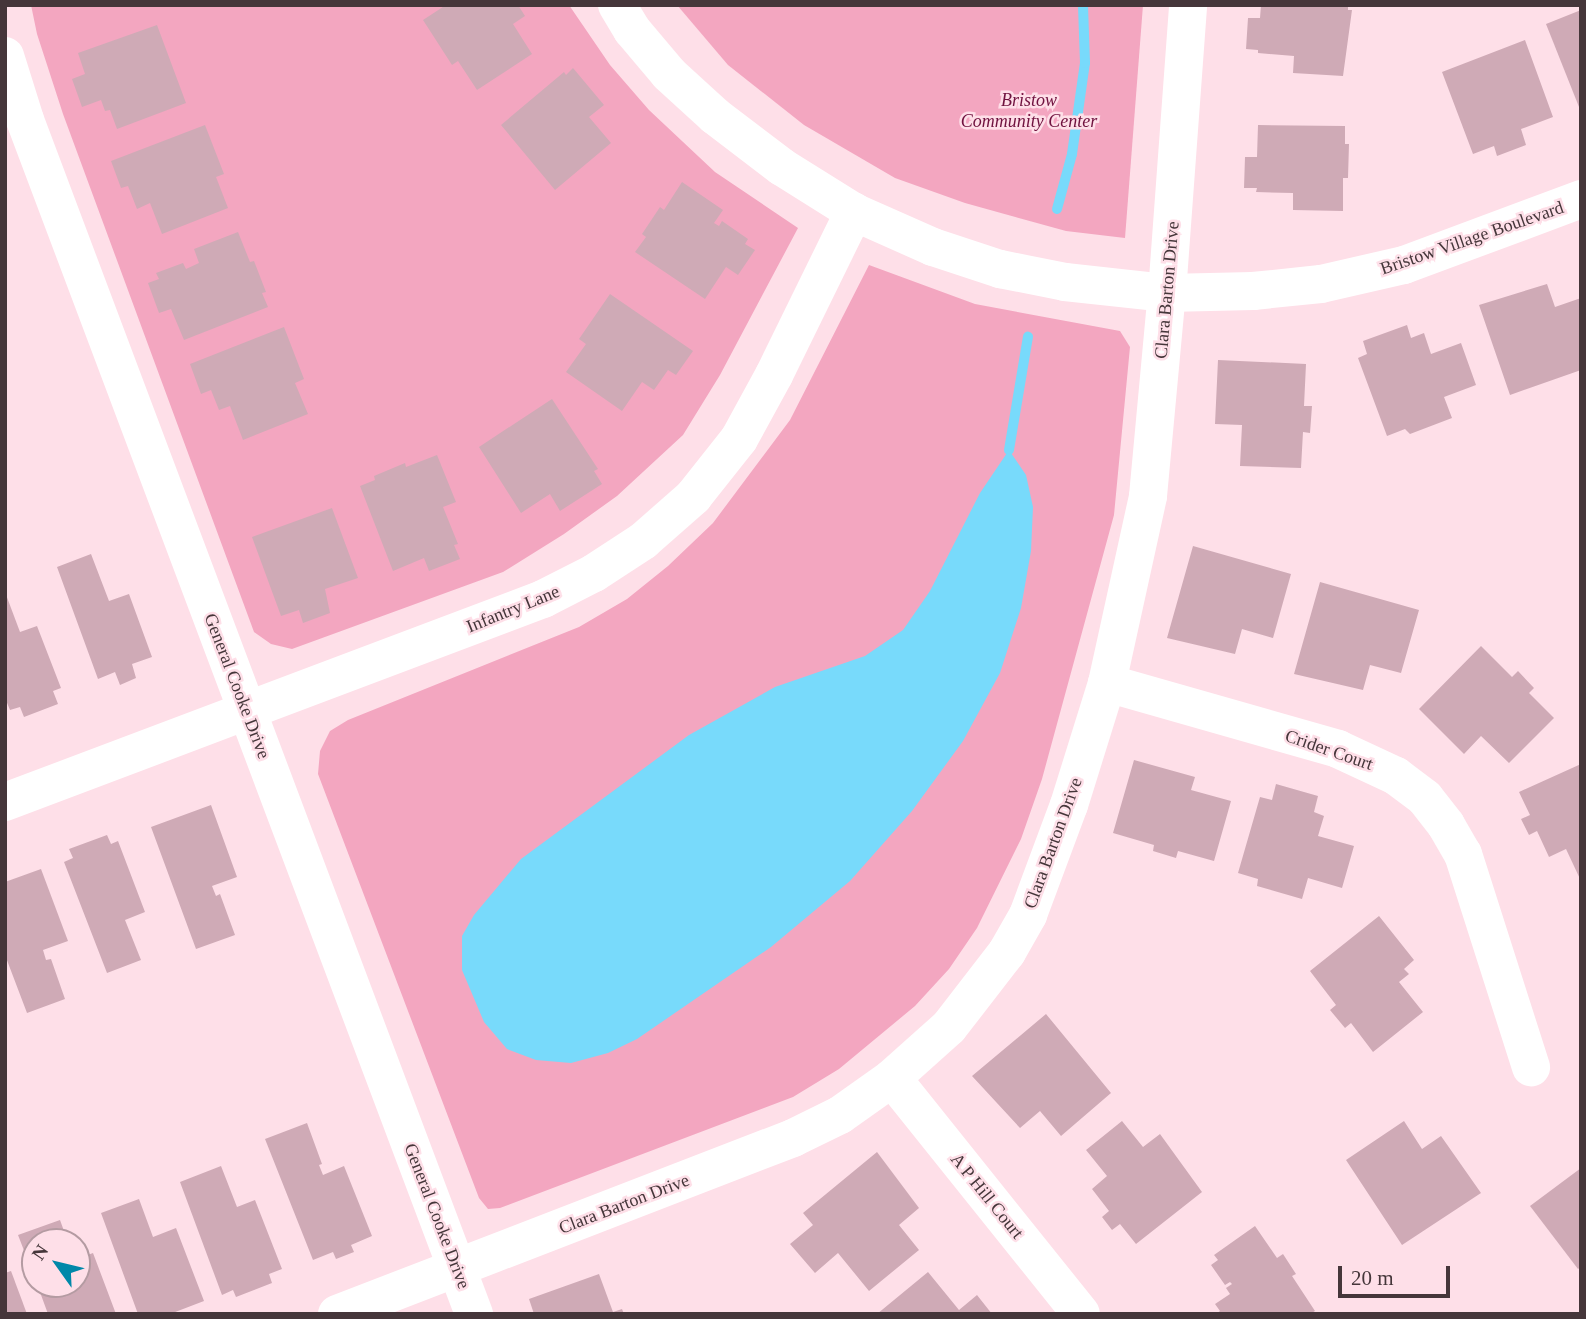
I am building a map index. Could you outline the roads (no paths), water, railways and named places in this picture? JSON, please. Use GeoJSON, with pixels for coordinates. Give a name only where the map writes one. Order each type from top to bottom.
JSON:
{"type":"FeatureCollection","features":[{"type":"Feature","properties":{"kind":"street","name":"Bristow Village Boulevard"},"geometry":{"type":"LineString","coordinates":[[617,5],[632,30],[669,74],[748,144],[854,212],[933,247],[1000,269],[1065,282],[1167,293],[1253,291],[1333,282],[1404,265],[1581,199]]}},
{"type":"Feature","properties":{"kind":"street","name":"Clara Barton Drive"},"geometry":{"type":"LineString","coordinates":[[337,1314],[793,1138],[840,1115],[892,1078],[949,1027],[970,1004],[1007,952],[1028,915],[1069,805],[1107,683],[1148,496],[1167,293],[1188,5]]}},
{"type":"Feature","properties":{"kind":"street","name":"General Cooke Drive"},"geometry":{"type":"LineString","coordinates":[[5,56],[15,124],[247,711],[474,1314]]}},
{"type":"Feature","properties":{"kind":"street","name":"Infantry Lane"},"geometry":{"type":"LineString","coordinates":[[5,802],[542,599],[594,573],[643,541],[694,497],[739,439],[854,212]]}},
{"type":"Feature","properties":{"kind":"street","name":"Crider Court"},"geometry":{"type":"LineString","coordinates":[[1107,683],[1338,749],[1396,776],[1425,798],[1446,825],[1470,872],[1531,1067]]}},
{"type":"Feature","properties":{"kind":"street","name":"A P Hill Court"},"geometry":{"type":"LineString","coordinates":[[892,1078],[1081,1314]]}},
{"type":"Feature","properties":{"kind":"water"},"geometry":{"type":"Polygon","coordinates":[[[1009,450],[1026,475],[1033,507],[1031,551],[1021,608],[1000,673],[963,741],[912,811],[850,881],[771,947],[637,1039],[608,1053],[571,1063],[536,1060],[507,1049],[484,1022],[462,970],[462,936],[474,915],[521,859],[689,735],[775,687],[865,656],[903,630],[930,591],[980,493],[1009,450]]]}},
{"type":"Feature","properties":{"kind":"waterway"},"geometry":{"type":"LineString","coordinates":[[1057,209],[1072,154],[1085,63],[1083,5]]}},
{"type":"Feature","properties":{"kind":"waterway"},"geometry":{"type":"LineString","coordinates":[[1009,450],[1028,337]]}},
{"type":"Feature","properties":{"kind":"park label","name":"Bristow Community Center"},"geometry":{"type":"Point","coordinates":[1029,111]}}]}
